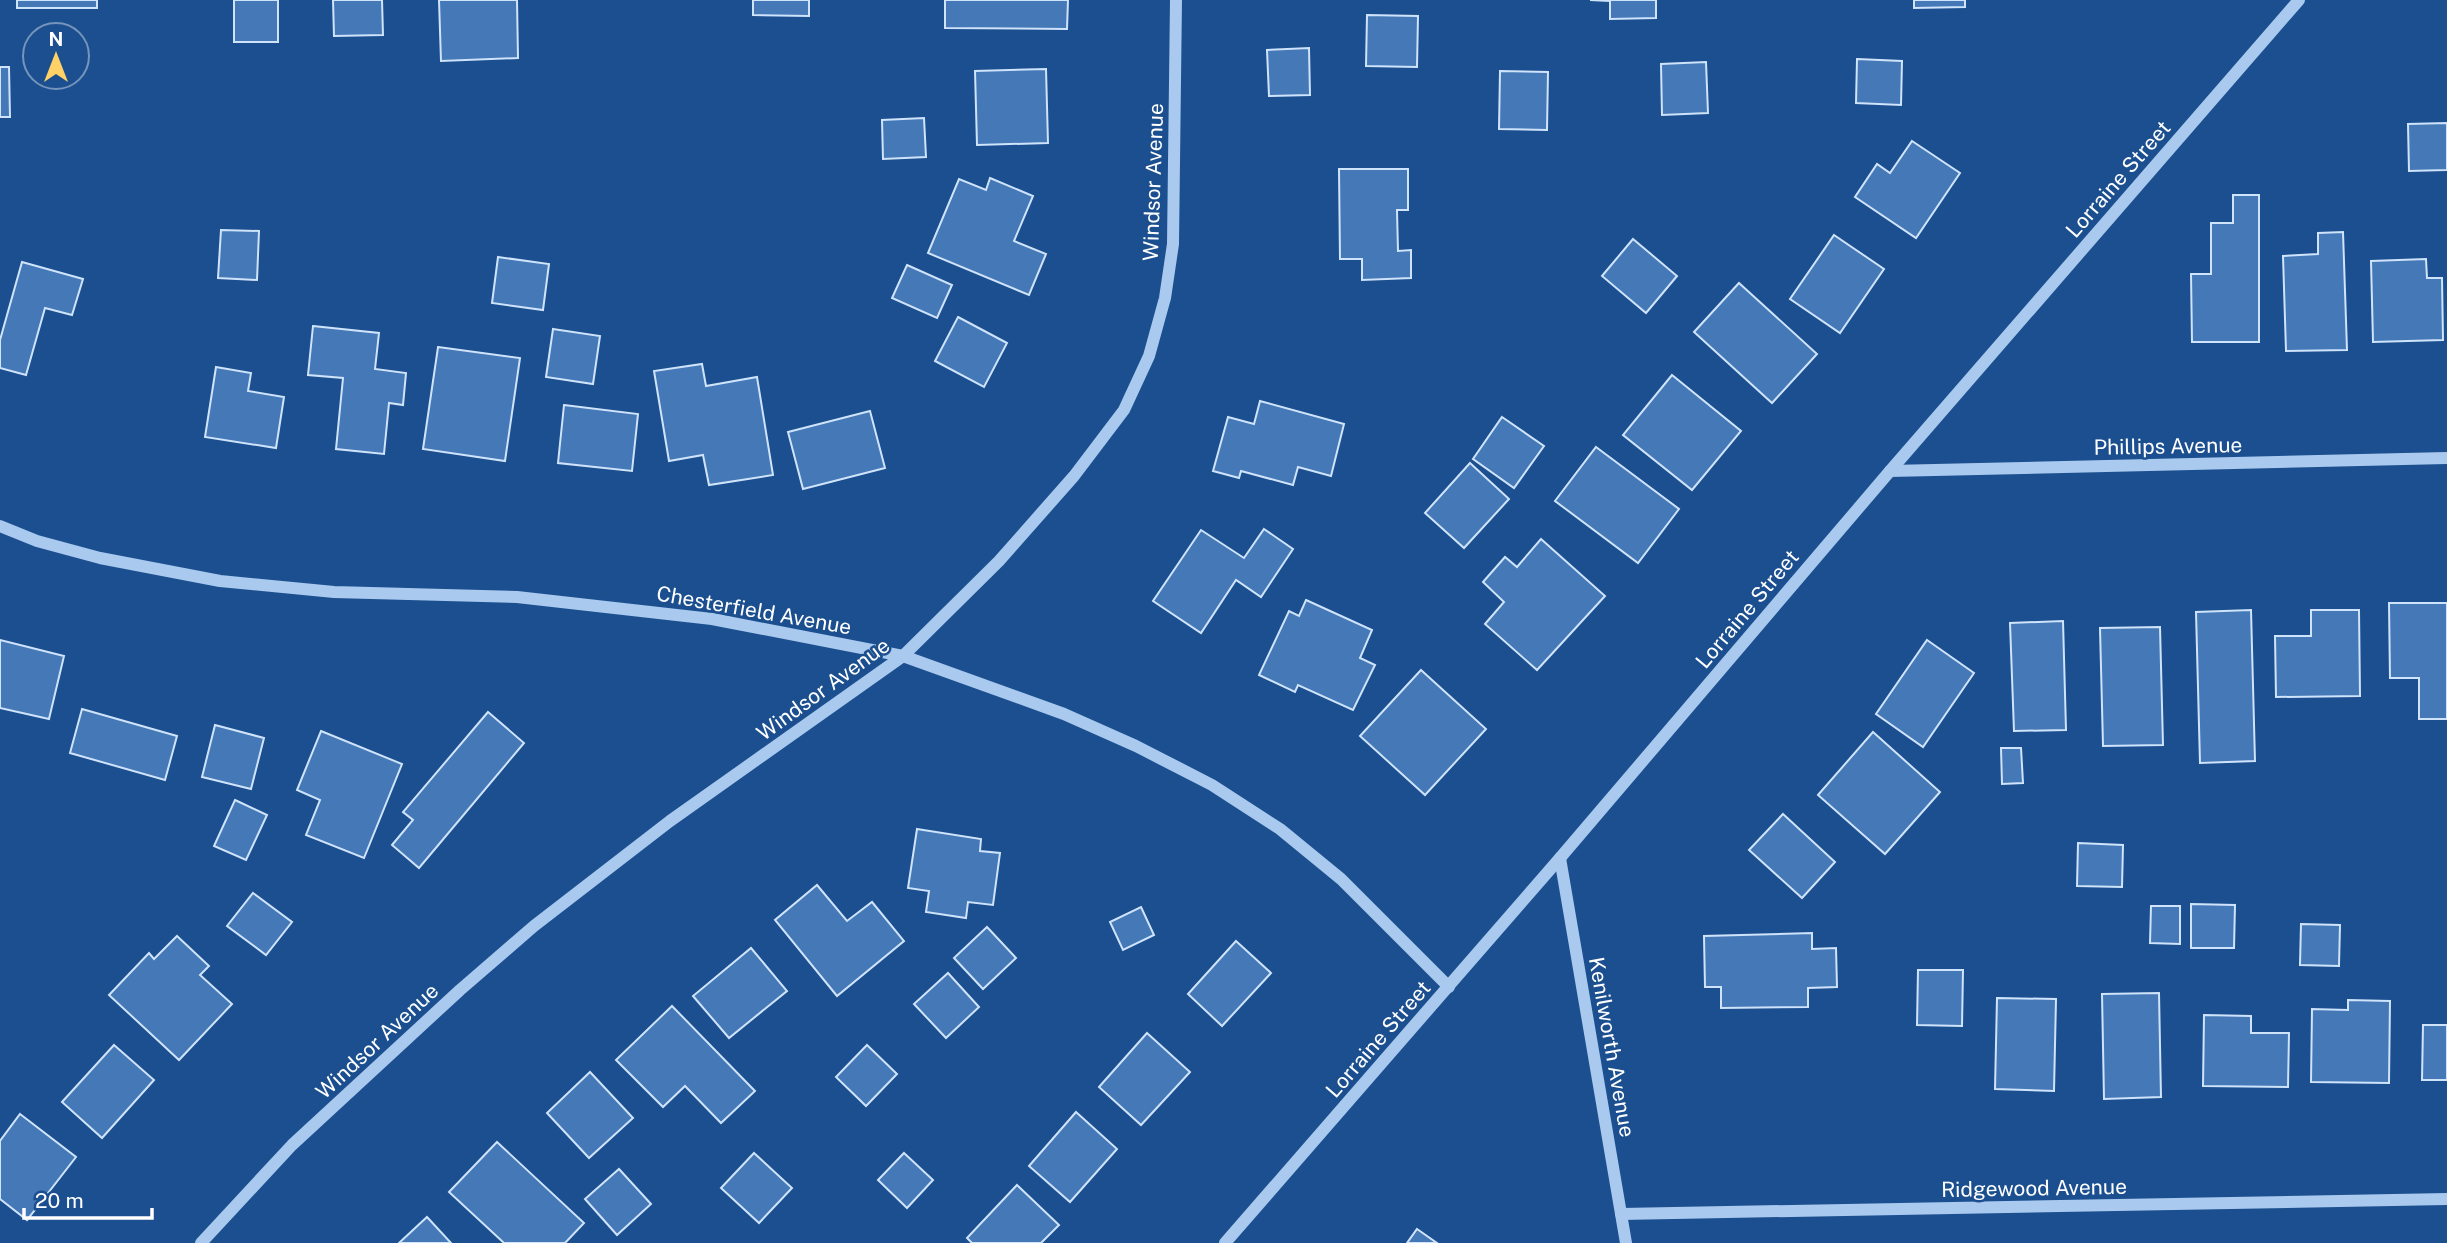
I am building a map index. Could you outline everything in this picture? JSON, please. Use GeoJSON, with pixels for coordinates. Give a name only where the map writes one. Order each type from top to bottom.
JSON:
{"type":"FeatureCollection","features":[{"type":"Feature","properties":{"kind":"street","name":"Windsor Avenue"},"geometry":{"type":"LineString","coordinates":[[201,1243],[292,1145],[460,990],[534,926],[670,821],[903,656],[999,561],[1074,476],[1125,410],[1149,356],[1165,298],[1173,244],[1176,0]]}},
{"type":"Feature","properties":{"kind":"street","name":"Lorraine Street"},"geometry":{"type":"LineString","coordinates":[[1225,1243],[1449,987],[1890,471],[2299,0]]}},
{"type":"Feature","properties":{"kind":"street","name":"Phillips Avenue"},"geometry":{"type":"LineString","coordinates":[[1890,471],[2447,458]]}},
{"type":"Feature","properties":{"kind":"street","name":"Chesterfield Avenue"},"geometry":{"type":"LineString","coordinates":[[0,526],[37,541],[100,558],[220,581],[334,592],[530,598],[712,619],[903,656],[1064,714],[1136,746],[1212,785],[1280,829],[1341,879],[1449,987]]}},
{"type":"Feature","properties":{"kind":"street","name":"Kenilworth Avenue"},"geometry":{"type":"LineString","coordinates":[[1560,858],[1626,1243]]}},
{"type":"Feature","properties":{"kind":"street","name":"Ridgewood Avenue"},"geometry":{"type":"LineString","coordinates":[[1622,1214],[2447,1199]]}},
{"type":"Feature","properties":{"kind":"building"},"geometry":{"type":"Polygon","coordinates":[[[17,0],[97,0],[97,8],[17,8],[17,0]]]}},
{"type":"Feature","properties":{"kind":"building"},"geometry":{"type":"Polygon","coordinates":[[[234,0],[278,0],[278,42],[234,42],[234,0]]]}},
{"type":"Feature","properties":{"kind":"building"},"geometry":{"type":"Polygon","coordinates":[[[333,0],[382,0],[383,35],[334,36],[333,0]]]}},
{"type":"Feature","properties":{"kind":"building"},"geometry":{"type":"Polygon","coordinates":[[[439,0],[517,0],[518,58],[441,61],[439,0]]]}},
{"type":"Feature","properties":{"kind":"building"},"geometry":{"type":"Polygon","coordinates":[[[753,0],[809,0],[809,16],[753,15],[753,0]]]}},
{"type":"Feature","properties":{"kind":"building"},"geometry":{"type":"Polygon","coordinates":[[[945,0],[1068,0],[1067,29],[945,28],[945,0]]]}},
{"type":"Feature","properties":{"kind":"building"},"geometry":{"type":"Polygon","coordinates":[[[1590,0],[1656,0],[1656,18],[1610,19],[1610,1],[1590,0]]]}},
{"type":"Feature","properties":{"kind":"building"},"geometry":{"type":"Polygon","coordinates":[[[1914,0],[1965,0],[1965,7],[1914,8],[1914,0]]]}},
{"type":"Feature","properties":{"kind":"building"},"geometry":{"type":"Polygon","coordinates":[[[1367,15],[1418,16],[1417,67],[1366,66],[1367,15]]]}},
{"type":"Feature","properties":{"kind":"building"},"geometry":{"type":"Polygon","coordinates":[[[1309,48],[1310,95],[1269,96],[1267,50],[1309,48]]]}},
{"type":"Feature","properties":{"kind":"building"},"geometry":{"type":"Polygon","coordinates":[[[1857,59],[1902,61],[1901,105],[1856,103],[1857,59]]]}},
{"type":"Feature","properties":{"kind":"building"},"geometry":{"type":"Polygon","coordinates":[[[1706,62],[1708,113],[1662,115],[1661,64],[1706,62]]]}},
{"type":"Feature","properties":{"kind":"building"},"geometry":{"type":"Polygon","coordinates":[[[0,67],[9,67],[10,117],[0,117],[0,67]]]}},
{"type":"Feature","properties":{"kind":"building"},"geometry":{"type":"Polygon","coordinates":[[[1046,69],[1048,143],[977,145],[975,71],[1046,69]]]}},
{"type":"Feature","properties":{"kind":"building"},"geometry":{"type":"Polygon","coordinates":[[[1500,71],[1548,72],[1547,130],[1499,129],[1500,71]]]}},
{"type":"Feature","properties":{"kind":"building"},"geometry":{"type":"Polygon","coordinates":[[[924,118],[926,157],[883,159],[882,120],[924,118]]]}},
{"type":"Feature","properties":{"kind":"building"},"geometry":{"type":"Polygon","coordinates":[[[2447,123],[2447,170],[2409,171],[2408,124],[2447,123]]]}},
{"type":"Feature","properties":{"kind":"building"},"geometry":{"type":"Polygon","coordinates":[[[1912,141],[1960,173],[1916,238],[1855,197],[1877,164],[1890,173],[1912,141]]]}},
{"type":"Feature","properties":{"kind":"building"},"geometry":{"type":"Polygon","coordinates":[[[1339,169],[1408,169],[1408,210],[1397,210],[1398,251],[1411,250],[1411,278],[1362,280],[1362,259],[1340,259],[1339,169]]]}},
{"type":"Feature","properties":{"kind":"building"},"geometry":{"type":"Polygon","coordinates":[[[990,178],[1033,196],[1014,241],[1046,254],[1029,295],[928,253],[959,179],[986,190],[990,178]]]}},
{"type":"Feature","properties":{"kind":"building"},"geometry":{"type":"Polygon","coordinates":[[[2233,195],[2259,195],[2259,342],[2192,342],[2191,274],[2211,274],[2211,223],[2233,223],[2233,195]]]}},
{"type":"Feature","properties":{"kind":"building"},"geometry":{"type":"Polygon","coordinates":[[[221,230],[259,231],[257,280],[218,278],[221,230]]]}},
{"type":"Feature","properties":{"kind":"building"},"geometry":{"type":"Polygon","coordinates":[[[2343,232],[2347,350],[2286,351],[2283,256],[2318,254],[2318,233],[2343,232]]]}},
{"type":"Feature","properties":{"kind":"building"},"geometry":{"type":"Polygon","coordinates":[[[1834,235],[1884,269],[1840,333],[1790,299],[1834,235]]]}},
{"type":"Feature","properties":{"kind":"building"},"geometry":{"type":"Polygon","coordinates":[[[1633,239],[1677,276],[1646,313],[1602,276],[1633,239]]]}},
{"type":"Feature","properties":{"kind":"building"},"geometry":{"type":"Polygon","coordinates":[[[498,257],[549,264],[543,310],[492,303],[498,257]]]}},
{"type":"Feature","properties":{"kind":"building"},"geometry":{"type":"Polygon","coordinates":[[[2426,259],[2427,278],[2442,278],[2443,340],[2373,342],[2371,261],[2426,259]]]}},
{"type":"Feature","properties":{"kind":"building"},"geometry":{"type":"Polygon","coordinates":[[[22,262],[83,279],[72,315],[45,308],[26,375],[0,368],[0,340],[22,262]]]}},
{"type":"Feature","properties":{"kind":"building"},"geometry":{"type":"Polygon","coordinates":[[[907,265],[952,285],[937,318],[892,298],[907,265]]]}},
{"type":"Feature","properties":{"kind":"building"},"geometry":{"type":"Polygon","coordinates":[[[1739,283],[1817,354],[1772,403],[1694,332],[1739,283]]]}},
{"type":"Feature","properties":{"kind":"building"},"geometry":{"type":"Polygon","coordinates":[[[958,317],[1007,343],[984,387],[935,361],[958,317]]]}},
{"type":"Feature","properties":{"kind":"building"},"geometry":{"type":"Polygon","coordinates":[[[313,326],[379,333],[375,369],[406,373],[403,405],[389,403],[384,454],[336,449],[343,378],[308,375],[313,326]]]}},
{"type":"Feature","properties":{"kind":"building"},"geometry":{"type":"Polygon","coordinates":[[[553,329],[600,336],[593,384],[546,377],[553,329]]]}},
{"type":"Feature","properties":{"kind":"building"},"geometry":{"type":"Polygon","coordinates":[[[438,347],[520,358],[505,461],[423,449],[438,347]]]}},
{"type":"Feature","properties":{"kind":"building"},"geometry":{"type":"Polygon","coordinates":[[[702,364],[706,386],[757,377],[773,475],[709,485],[703,455],[669,461],[654,371],[702,364]]]}},
{"type":"Feature","properties":{"kind":"building"},"geometry":{"type":"Polygon","coordinates":[[[216,367],[251,373],[248,391],[284,397],[276,448],[205,437],[216,367]]]}},
{"type":"Feature","properties":{"kind":"building"},"geometry":{"type":"Polygon","coordinates":[[[1672,375],[1741,431],[1692,490],[1623,435],[1672,375]]]}},
{"type":"Feature","properties":{"kind":"building"},"geometry":{"type":"Polygon","coordinates":[[[1260,401],[1344,424],[1331,476],[1298,467],[1293,485],[1241,471],[1239,478],[1213,471],[1228,417],[1254,424],[1260,401]]]}},
{"type":"Feature","properties":{"kind":"building"},"geometry":{"type":"Polygon","coordinates":[[[564,405],[638,414],[632,471],[558,463],[564,405]]]}},
{"type":"Feature","properties":{"kind":"building"},"geometry":{"type":"Polygon","coordinates":[[[870,411],[885,468],[803,489],[788,432],[870,411]]]}},
{"type":"Feature","properties":{"kind":"building"},"geometry":{"type":"Polygon","coordinates":[[[1502,417],[1544,446],[1514,488],[1473,459],[1502,417]]]}},
{"type":"Feature","properties":{"kind":"building"},"geometry":{"type":"Polygon","coordinates":[[[1596,447],[1679,509],[1638,563],[1555,501],[1596,447]]]}},
{"type":"Feature","properties":{"kind":"building"},"geometry":{"type":"Polygon","coordinates":[[[1470,463],[1509,499],[1464,548],[1425,513],[1470,463]]]}},
{"type":"Feature","properties":{"kind":"building"},"geometry":{"type":"Polygon","coordinates":[[[1264,529],[1293,549],[1261,597],[1236,580],[1201,633],[1153,601],[1201,530],[1244,558],[1264,529]]]}},
{"type":"Feature","properties":{"kind":"building"},"geometry":{"type":"Polygon","coordinates":[[[1541,539],[1605,596],[1537,670],[1485,624],[1504,602],[1483,582],[1505,557],[1517,567],[1541,539]]]}},
{"type":"Feature","properties":{"kind":"building"},"geometry":{"type":"Polygon","coordinates":[[[1306,600],[1372,630],[1360,658],[1375,665],[1353,710],[1298,685],[1295,692],[1259,675],[1289,611],[1299,616],[1306,600]]]}},
{"type":"Feature","properties":{"kind":"building"},"geometry":{"type":"Polygon","coordinates":[[[2389,603],[2447,603],[2447,719],[2419,719],[2419,678],[2390,678],[2389,603]]]}},
{"type":"Feature","properties":{"kind":"building"},"geometry":{"type":"Polygon","coordinates":[[[2251,610],[2255,761],[2200,763],[2196,612],[2251,610]]]}},
{"type":"Feature","properties":{"kind":"building"},"geometry":{"type":"Polygon","coordinates":[[[2311,610],[2359,610],[2360,696],[2276,697],[2275,636],[2311,636],[2311,610]]]}},
{"type":"Feature","properties":{"kind":"building"},"geometry":{"type":"Polygon","coordinates":[[[2063,621],[2066,730],[2014,731],[2010,623],[2063,621]]]}},
{"type":"Feature","properties":{"kind":"building"},"geometry":{"type":"Polygon","coordinates":[[[2160,627],[2163,745],[2103,746],[2100,628],[2160,627]]]}},
{"type":"Feature","properties":{"kind":"building"},"geometry":{"type":"Polygon","coordinates":[[[0,640],[64,656],[49,719],[0,708],[0,640]]]}},
{"type":"Feature","properties":{"kind":"building"},"geometry":{"type":"Polygon","coordinates":[[[1927,640],[1974,673],[1923,747],[1876,714],[1927,640]]]}},
{"type":"Feature","properties":{"kind":"building"},"geometry":{"type":"Polygon","coordinates":[[[1421,670],[1486,729],[1425,795],[1360,736],[1421,670]]]}},
{"type":"Feature","properties":{"kind":"building"},"geometry":{"type":"Polygon","coordinates":[[[82,709],[177,736],[165,780],[70,753],[82,709]]]}},
{"type":"Feature","properties":{"kind":"building"},"geometry":{"type":"Polygon","coordinates":[[[488,712],[524,743],[419,868],[392,845],[413,820],[403,812],[488,712]]]}},
{"type":"Feature","properties":{"kind":"building"},"geometry":{"type":"Polygon","coordinates":[[[215,725],[264,738],[251,789],[202,777],[215,725]]]}},
{"type":"Feature","properties":{"kind":"building"},"geometry":{"type":"Polygon","coordinates":[[[321,731],[402,764],[364,858],[306,835],[320,800],[297,790],[321,731]]]}},
{"type":"Feature","properties":{"kind":"building"},"geometry":{"type":"Polygon","coordinates":[[[1873,732],[1940,792],[1885,854],[1818,795],[1873,732]]]}},
{"type":"Feature","properties":{"kind":"building"},"geometry":{"type":"Polygon","coordinates":[[[2001,748],[2021,748],[2023,783],[2002,784],[2001,748]]]}},
{"type":"Feature","properties":{"kind":"building"},"geometry":{"type":"Polygon","coordinates":[[[235,800],[267,815],[246,860],[214,846],[235,800]]]}},
{"type":"Feature","properties":{"kind":"building"},"geometry":{"type":"Polygon","coordinates":[[[1783,814],[1835,862],[1802,898],[1749,850],[1783,814]]]}},
{"type":"Feature","properties":{"kind":"building"},"geometry":{"type":"Polygon","coordinates":[[[917,829],[981,839],[980,851],[1000,853],[993,905],[968,902],[966,918],[926,912],[929,891],[908,888],[917,829]]]}},
{"type":"Feature","properties":{"kind":"building"},"geometry":{"type":"Polygon","coordinates":[[[2078,843],[2123,845],[2122,887],[2077,886],[2078,843]]]}},
{"type":"Feature","properties":{"kind":"building"},"geometry":{"type":"Polygon","coordinates":[[[817,885],[847,921],[872,902],[904,941],[837,996],[775,920],[817,885]]]}},
{"type":"Feature","properties":{"kind":"building"},"geometry":{"type":"Polygon","coordinates":[[[253,893],[292,922],[266,955],[227,926],[253,893]]]}},
{"type":"Feature","properties":{"kind":"building"},"geometry":{"type":"Polygon","coordinates":[[[2191,904],[2235,905],[2234,948],[2191,948],[2191,904]]]}},
{"type":"Feature","properties":{"kind":"building"},"geometry":{"type":"Polygon","coordinates":[[[2151,906],[2180,906],[2180,944],[2150,943],[2151,906]]]}},
{"type":"Feature","properties":{"kind":"building"},"geometry":{"type":"Polygon","coordinates":[[[1141,907],[1154,935],[1123,950],[1110,922],[1141,907]]]}},
{"type":"Feature","properties":{"kind":"building"},"geometry":{"type":"Polygon","coordinates":[[[2301,924],[2340,925],[2339,966],[2300,965],[2301,924]]]}},
{"type":"Feature","properties":{"kind":"building"},"geometry":{"type":"Polygon","coordinates":[[[987,927],[1016,958],[983,989],[954,958],[987,927]]]}},
{"type":"Feature","properties":{"kind":"building"},"geometry":{"type":"Polygon","coordinates":[[[1812,933],[1812,949],[1836,948],[1837,987],[1808,988],[1808,1007],[1721,1008],[1721,987],[1705,987],[1704,936],[1812,933]]]}},
{"type":"Feature","properties":{"kind":"building"},"geometry":{"type":"Polygon","coordinates":[[[177,936],[209,966],[200,975],[232,1004],[179,1060],[109,995],[149,953],[154,959],[177,936]]]}},
{"type":"Feature","properties":{"kind":"building"},"geometry":{"type":"Polygon","coordinates":[[[1236,941],[1271,973],[1222,1026],[1188,994],[1236,941]]]}},
{"type":"Feature","properties":{"kind":"building"},"geometry":{"type":"Polygon","coordinates":[[[751,948],[787,991],[729,1038],[693,996],[751,948]]]}},
{"type":"Feature","properties":{"kind":"building"},"geometry":{"type":"Polygon","coordinates":[[[1918,970],[1963,970],[1962,1026],[1917,1025],[1918,970]]]}},
{"type":"Feature","properties":{"kind":"building"},"geometry":{"type":"Polygon","coordinates":[[[948,973],[979,1007],[946,1038],[914,1004],[948,973]]]}},
{"type":"Feature","properties":{"kind":"building"},"geometry":{"type":"Polygon","coordinates":[[[2159,993],[2161,1097],[2104,1099],[2102,994],[2159,993]]]}},
{"type":"Feature","properties":{"kind":"building"},"geometry":{"type":"Polygon","coordinates":[[[1997,998],[2056,999],[2054,1091],[1995,1089],[1997,998]]]}},
{"type":"Feature","properties":{"kind":"building"},"geometry":{"type":"Polygon","coordinates":[[[2348,1000],[2390,1001],[2389,1083],[2311,1082],[2312,1009],[2348,1010],[2348,1000]]]}},
{"type":"Feature","properties":{"kind":"building"},"geometry":{"type":"Polygon","coordinates":[[[672,1006],[755,1091],[721,1123],[685,1086],[663,1107],[616,1060],[672,1006]]]}},
{"type":"Feature","properties":{"kind":"building"},"geometry":{"type":"Polygon","coordinates":[[[2204,1015],[2251,1016],[2251,1033],[2289,1033],[2288,1087],[2203,1086],[2204,1015]]]}},
{"type":"Feature","properties":{"kind":"building"},"geometry":{"type":"Polygon","coordinates":[[[2423,1025],[2447,1025],[2447,1080],[2422,1080],[2423,1025]]]}},
{"type":"Feature","properties":{"kind":"building"},"geometry":{"type":"Polygon","coordinates":[[[1147,1033],[1190,1072],[1141,1125],[1099,1087],[1147,1033]]]}},
{"type":"Feature","properties":{"kind":"building"},"geometry":{"type":"Polygon","coordinates":[[[114,1045],[154,1080],[102,1138],[62,1102],[114,1045]]]}},
{"type":"Feature","properties":{"kind":"building"},"geometry":{"type":"Polygon","coordinates":[[[867,1045],[897,1074],[866,1106],[836,1077],[867,1045]]]}},
{"type":"Feature","properties":{"kind":"building"},"geometry":{"type":"Polygon","coordinates":[[[590,1072],[633,1118],[589,1158],[547,1113],[590,1072]]]}},
{"type":"Feature","properties":{"kind":"building"},"geometry":{"type":"Polygon","coordinates":[[[1076,1112],[1117,1149],[1070,1202],[1029,1166],[1076,1112]]]}},
{"type":"Feature","properties":{"kind":"building"},"geometry":{"type":"Polygon","coordinates":[[[20,1114],[76,1157],[27,1220],[0,1199],[0,1141],[20,1114]]]}},
{"type":"Feature","properties":{"kind":"building"},"geometry":{"type":"Polygon","coordinates":[[[497,1142],[584,1223],[565,1243],[504,1243],[449,1192],[497,1142]]]}},
{"type":"Feature","properties":{"kind":"building"},"geometry":{"type":"Polygon","coordinates":[[[754,1153],[792,1188],[759,1223],[721,1188],[754,1153]]]}},
{"type":"Feature","properties":{"kind":"building"},"geometry":{"type":"Polygon","coordinates":[[[904,1153],[933,1180],[907,1208],[878,1180],[904,1153]]]}},
{"type":"Feature","properties":{"kind":"building"},"geometry":{"type":"Polygon","coordinates":[[[619,1169],[651,1204],[617,1235],[585,1199],[619,1169]]]}},
{"type":"Feature","properties":{"kind":"building"},"geometry":{"type":"Polygon","coordinates":[[[1017,1185],[1059,1225],[1041,1243],[972,1243],[967,1238],[1017,1185]]]}},
{"type":"Feature","properties":{"kind":"building"},"geometry":{"type":"Polygon","coordinates":[[[427,1217],[451,1243],[399,1243],[427,1217]]]}},
{"type":"Feature","properties":{"kind":"building"},"geometry":{"type":"Polygon","coordinates":[[[1417,1229],[1437,1243],[1407,1243],[1417,1229]]]}}]}
